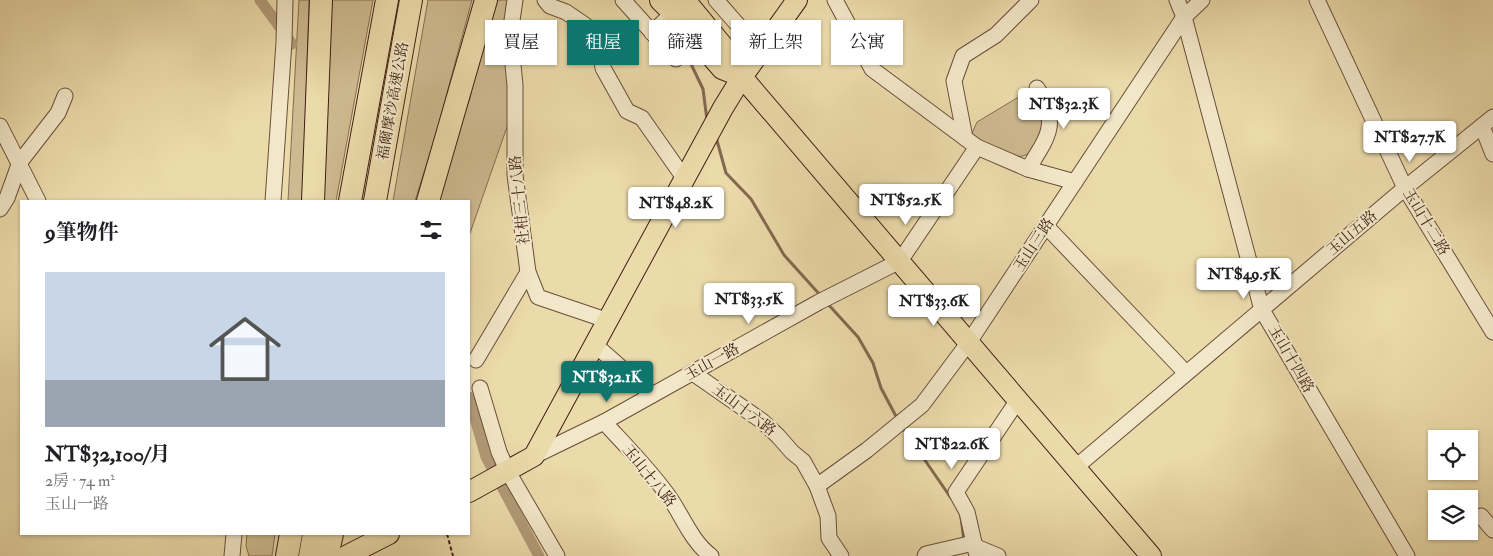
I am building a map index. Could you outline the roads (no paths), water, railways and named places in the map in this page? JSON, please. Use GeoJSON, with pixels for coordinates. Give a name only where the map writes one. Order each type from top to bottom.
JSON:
{"type":"FeatureCollection","features":[{"type":"Feature","properties":{"kind":"highway"},"geometry":{"type":"LineString","coordinates":[[313,200],[321,0]]}},
{"type":"Feature","properties":{"kind":"highway","name":"福爾摩沙高速公路"},"geometry":{"type":"LineString","coordinates":[[350,200],[387,0]]}},
{"type":"Feature","properties":{"kind":"highway","name":"福爾摩沙高速公路"},"geometry":{"type":"LineString","coordinates":[[374,200],[411,0]]}},
{"type":"Feature","properties":{"kind":"highway"},"geometry":{"type":"LineString","coordinates":[[428,200],[486,2]]}},
{"type":"Feature","properties":{"kind":"highway"},"geometry":{"type":"LineString","coordinates":[[310,556],[314,535]]}},
{"type":"Feature","properties":{"kind":"highway"},"geometry":{"type":"LineString","coordinates":[[327,556],[332,535]]}},
{"type":"Feature","properties":{"kind":"main road"},"geometry":{"type":"LineString","coordinates":[[782,20],[797,0]]}},
{"type":"Feature","properties":{"kind":"main road"},"geometry":{"type":"LineString","coordinates":[[670,4],[687,20]]}},
{"type":"Feature","properties":{"kind":"main road"},"geometry":{"type":"LineString","coordinates":[[715,65],[725,90],[716,122]]}},
{"type":"Feature","properties":{"kind":"main road"},"geometry":{"type":"LineString","coordinates":[[720,65],[722,69],[742,77],[1151,556]]}},
{"type":"Feature","properties":{"kind":"main road"},"geometry":{"type":"LineString","coordinates":[[470,491],[534,456],[684,178],[750,65]]}},
{"type":"Feature","properties":{"kind":"main road"},"geometry":{"type":"LineString","coordinates":[[357,553],[386,535]]}},
{"type":"Feature","properties":{"kind":"street"},"geometry":{"type":"LineString","coordinates":[[273,200],[284,42],[285,0]]}},
{"type":"Feature","properties":{"kind":"street","name":"社柑三十八路"},"geometry":{"type":"LineString","coordinates":[[515,0],[510,34],[515,85],[515,175],[528,272],[538,297],[606,320]]}},
{"type":"Feature","properties":{"kind":"street"},"geometry":{"type":"LineString","coordinates":[[545,0],[550,6],[566,12],[585,25],[599,47],[603,68],[627,111],[642,118],[684,178]]}},
{"type":"Feature","properties":{"kind":"street"},"geometry":{"type":"LineString","coordinates":[[623,0],[649,29]]}},
{"type":"Feature","properties":{"kind":"street"},"geometry":{"type":"LineString","coordinates":[[716,0],[736,20]]}},
{"type":"Feature","properties":{"kind":"street"},"geometry":{"type":"LineString","coordinates":[[835,0],[872,69],[971,142],[1028,169],[1075,182]]}},
{"type":"Feature","properties":{"kind":"street"},"geometry":{"type":"LineString","coordinates":[[971,142],[954,81],[962,56],[996,35],[1031,0]]}},
{"type":"Feature","properties":{"kind":"street","name":"玉山十四路"},"geometry":{"type":"LineString","coordinates":[[1177,0],[1184,17],[1262,310],[1407,556]]}},
{"type":"Feature","properties":{"kind":"street","name":"玉山三路"},"geometry":{"type":"LineString","coordinates":[[817,486],[922,406],[970,342],[1184,17],[1202,0]]}},
{"type":"Feature","properties":{"kind":"street","name":"玉山十二路"},"geometry":{"type":"LineString","coordinates":[[1317,0],[1405,188],[1493,332]]}},
{"type":"Feature","properties":{"kind":"street"},"geometry":{"type":"LineString","coordinates":[[660,20],[670,4]]}},
{"type":"Feature","properties":{"kind":"street"},"geometry":{"type":"LineString","coordinates":[[1028,169],[1045,142],[1049,131],[1050,118],[1046,102],[1037,88]]}},
{"type":"Feature","properties":{"kind":"street"},"geometry":{"type":"LineString","coordinates":[[0,209],[7,198],[20,162],[58,113],[65,96]]}},
{"type":"Feature","properties":{"kind":"street"},"geometry":{"type":"LineString","coordinates":[[1488,122],[1493,154]]}},
{"type":"Feature","properties":{"kind":"street","name":"玉山五路"},"geometry":{"type":"LineString","coordinates":[[1076,467],[1405,188],[1488,122]]}},
{"type":"Feature","properties":{"kind":"street"},"geometry":{"type":"LineString","coordinates":[[0,126],[20,162],[38,200]]}},
{"type":"Feature","properties":{"kind":"street","name":"玉山一路"},"geometry":{"type":"LineString","coordinates":[[534,456],[604,422],[824,299],[900,261],[971,142]]}},
{"type":"Feature","properties":{"kind":"street"},"geometry":{"type":"LineString","coordinates":[[1046,226],[1186,373]]}},
{"type":"Feature","properties":{"kind":"street"},"geometry":{"type":"LineString","coordinates":[[476,360],[528,272]]}},
{"type":"Feature","properties":{"kind":"street"},"geometry":{"type":"LineString","coordinates":[[594,344],[652,395]]}},
{"type":"Feature","properties":{"kind":"street","name":"玉山十六路"},"geometry":{"type":"LineString","coordinates":[[693,373],[762,421],[803,461],[817,486],[828,516],[829,538],[841,556]]}},
{"type":"Feature","properties":{"kind":"street"},"geometry":{"type":"LineString","coordinates":[[480,388],[499,452],[507,470],[558,556]]}},
{"type":"Feature","properties":{"kind":"street"},"geometry":{"type":"LineString","coordinates":[[970,548],[968,512],[956,492],[1018,400]]}},
{"type":"Feature","properties":{"kind":"street","name":"玉山十八路"},"geometry":{"type":"LineString","coordinates":[[604,422],[656,479],[694,539],[711,556]]}},
{"type":"Feature","properties":{"kind":"street"},"geometry":{"type":"LineString","coordinates":[[1480,516],[1493,530]]}},
{"type":"Feature","properties":{"kind":"street"},"geometry":{"type":"LineString","coordinates":[[232,556],[234,535]]}},
{"type":"Feature","properties":{"kind":"street"},"geometry":{"type":"LineString","coordinates":[[925,556],[926,554],[970,548],[998,556]]}},
{"type":"Feature","properties":{"kind":"waterway"},"geometry":{"type":"LineString","coordinates":[[260,0],[292,44]]}},
{"type":"Feature","properties":{"kind":"waterway"},"geometry":{"type":"LineString","coordinates":[[691,65],[703,89],[707,120]]}},
{"type":"Feature","properties":{"kind":"waterway"},"geometry":{"type":"LineString","coordinates":[[716,137],[726,173],[751,199],[784,255],[821,296]]}},
{"type":"Feature","properties":{"kind":"waterway"},"geometry":{"type":"LineString","coordinates":[[827,303],[858,337],[873,363],[881,388],[898,420]]}},
{"type":"Feature","properties":{"kind":"waterway"},"geometry":{"type":"LineString","coordinates":[[470,401],[486,457],[539,556]]}},
{"type":"Feature","properties":{"kind":"waterway"},"geometry":{"type":"LineString","coordinates":[[902,427],[951,498]]}},
{"type":"Feature","properties":{"kind":"waterway"},"geometry":{"type":"LineString","coordinates":[[961,517],[964,541]]}}]}
